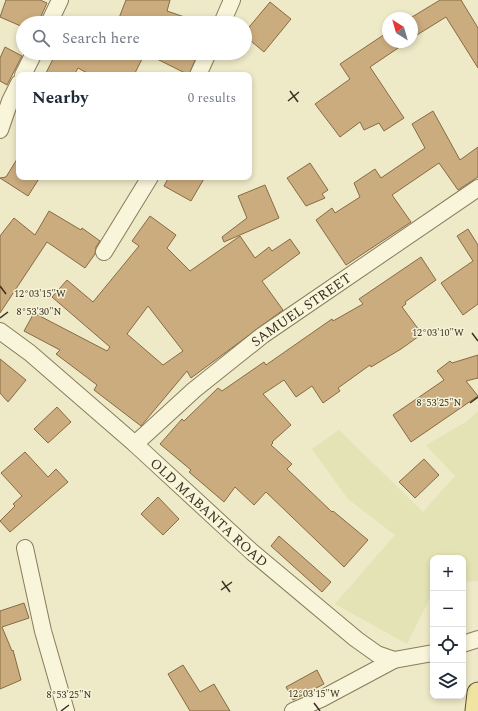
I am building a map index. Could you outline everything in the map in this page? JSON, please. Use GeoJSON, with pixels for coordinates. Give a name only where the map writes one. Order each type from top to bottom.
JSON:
{"type":"FeatureCollection","features":[{"type":"Feature","properties":{"kind":"main road"},"geometry":{"type":"LineString","coordinates":[[476,711],[478,693]]}},
{"type":"Feature","properties":{"kind":"street"},"geometry":{"type":"LineString","coordinates":[[52,16],[60,0]]}},
{"type":"Feature","properties":{"kind":"street"},"geometry":{"type":"LineString","coordinates":[[225,16],[232,0]]}},
{"type":"Feature","properties":{"kind":"street"},"geometry":{"type":"LineString","coordinates":[[24,72],[30,60]]}},
{"type":"Feature","properties":{"kind":"street"},"geometry":{"type":"LineString","coordinates":[[199,72],[205,60]]}},
{"type":"Feature","properties":{"kind":"street"},"geometry":{"type":"LineString","coordinates":[[0,130],[10,100],[16,89]]}},
{"type":"Feature","properties":{"kind":"street"},"geometry":{"type":"LineString","coordinates":[[104,252],[148,180]]}},
{"type":"Feature","properties":{"kind":"street","name":"SAMUEL STREET"},"geometry":{"type":"LineString","coordinates":[[135,444],[194,390],[263,335],[478,188]]}},
{"type":"Feature","properties":{"kind":"street","name":"OLD MABANTA ROAD"},"geometry":{"type":"LineString","coordinates":[[0,331],[30,353],[135,444],[252,552],[356,639],[377,654],[394,660],[430,654]]}},
{"type":"Feature","properties":{"kind":"street"},"geometry":{"type":"LineString","coordinates":[[25,548],[43,631],[66,711]]}},
{"type":"Feature","properties":{"kind":"street"},"geometry":{"type":"LineString","coordinates":[[466,643],[478,639]]}},
{"type":"Feature","properties":{"kind":"street"},"geometry":{"type":"LineString","coordinates":[[293,711],[321,699],[394,660]]}},
{"type":"Feature","properties":{"kind":"green space"},"geometry":{"type":"Polygon","coordinates":[[[478,411],[478,581],[466,582],[466,555],[430,555],[430,598],[407,644],[335,604],[395,535],[348,499],[312,449],[339,430],[423,512],[455,476],[426,445],[466,422],[478,411]]]}},
{"type":"Feature","properties":{"kind":"building"},"geometry":{"type":"Polygon","coordinates":[[[6,0],[40,0],[47,3],[41,16],[16,16],[16,24],[0,17],[6,0]]]}},
{"type":"Feature","properties":{"kind":"building"},"geometry":{"type":"Polygon","coordinates":[[[126,0],[170,0],[167,11],[182,16],[120,16],[126,0]]]}},
{"type":"Feature","properties":{"kind":"building"},"geometry":{"type":"Polygon","coordinates":[[[440,0],[461,0],[478,28],[478,68],[446,17],[418,34],[418,13],[440,0]]]}},
{"type":"Feature","properties":{"kind":"building"},"geometry":{"type":"Polygon","coordinates":[[[270,2],[291,19],[264,52],[252,42],[252,24],[270,2]]]}},
{"type":"Feature","properties":{"kind":"building"},"geometry":{"type":"Polygon","coordinates":[[[382,36],[382,48],[398,48],[370,67],[404,118],[384,131],[379,123],[364,130],[360,122],[340,137],[315,104],[350,79],[340,64],[382,36]]]}},
{"type":"Feature","properties":{"kind":"building"},"geometry":{"type":"Polygon","coordinates":[[[5,47],[16,53],[16,60],[20,60],[7,85],[0,81],[0,58],[5,47]]]}},
{"type":"Feature","properties":{"kind":"building"},"geometry":{"type":"Polygon","coordinates":[[[52,60],[142,60],[136,72],[85,72],[78,68],[76,72],[46,72],[52,60]]]}},
{"type":"Feature","properties":{"kind":"building"},"geometry":{"type":"Polygon","coordinates":[[[159,60],[195,60],[190,72],[183,72],[159,60]]]}},
{"type":"Feature","properties":{"kind":"building"},"geometry":{"type":"Polygon","coordinates":[[[433,111],[460,160],[478,147],[478,177],[458,190],[439,163],[392,195],[411,222],[346,265],[316,220],[332,208],[335,213],[360,197],[354,183],[375,169],[381,178],[425,148],[412,124],[433,111]]]}},
{"type":"Feature","properties":{"kind":"building"},"geometry":{"type":"Polygon","coordinates":[[[16,161],[16,180],[38,180],[28,196],[0,178],[6,177],[16,161]]]}},
{"type":"Feature","properties":{"kind":"building"},"geometry":{"type":"Polygon","coordinates":[[[310,163],[328,190],[322,194],[325,198],[306,206],[287,178],[310,163]]]}},
{"type":"Feature","properties":{"kind":"building"},"geometry":{"type":"Polygon","coordinates":[[[167,180],[203,180],[191,201],[164,186],[167,180]]]}},
{"type":"Feature","properties":{"kind":"building"},"geometry":{"type":"Polygon","coordinates":[[[265,185],[279,218],[224,242],[222,237],[247,218],[238,196],[265,185]]]}},
{"type":"Feature","properties":{"kind":"building"},"geometry":{"type":"Polygon","coordinates":[[[49,211],[81,230],[82,228],[100,241],[96,247],[95,254],[85,268],[47,242],[0,313],[0,236],[14,218],[35,235],[49,211]]]}},
{"type":"Feature","properties":{"kind":"building"},"geometry":{"type":"Polygon","coordinates":[[[150,216],[176,235],[167,248],[190,271],[240,236],[255,258],[269,247],[272,251],[290,239],[300,253],[262,281],[283,310],[191,378],[187,371],[141,426],[94,390],[97,385],[56,354],[60,350],[24,331],[34,313],[107,351],[110,347],[52,297],[67,280],[93,302],[139,246],[132,241],[150,216]],[[148,306],[127,334],[163,365],[183,351],[148,306]]]}},
{"type":"Feature","properties":{"kind":"building"},"geometry":{"type":"Polygon","coordinates":[[[468,229],[478,245],[478,304],[463,315],[441,283],[473,261],[457,236],[468,229]]]}},
{"type":"Feature","properties":{"kind":"building"},"geometry":{"type":"Polygon","coordinates":[[[421,257],[436,280],[405,302],[406,304],[402,307],[422,334],[371,367],[370,365],[338,388],[340,391],[323,403],[312,386],[296,397],[284,380],[263,394],[291,425],[272,442],[273,443],[271,445],[292,464],[287,469],[332,512],[333,511],[368,540],[344,567],[266,492],[254,505],[235,487],[224,502],[189,472],[191,470],[160,444],[182,419],[184,421],[218,388],[222,391],[264,362],[266,365],[332,319],[333,321],[363,304],[359,299],[421,257]]]}},
{"type":"Feature","properties":{"kind":"building"},"geometry":{"type":"Polygon","coordinates":[[[478,355],[478,378],[466,381],[478,396],[411,442],[393,415],[444,380],[437,371],[450,361],[452,363],[478,355]]]}},
{"type":"Feature","properties":{"kind":"building"},"geometry":{"type":"Polygon","coordinates":[[[0,359],[26,380],[8,402],[0,393],[0,359]]]}},
{"type":"Feature","properties":{"kind":"building"},"geometry":{"type":"Polygon","coordinates":[[[57,407],[71,422],[48,443],[34,429],[57,407]]]}},
{"type":"Feature","properties":{"kind":"building"},"geometry":{"type":"Polygon","coordinates":[[[25,452],[48,477],[56,469],[68,482],[10,532],[0,521],[15,506],[13,504],[22,496],[1,473],[25,452]]]}},
{"type":"Feature","properties":{"kind":"building"},"geometry":{"type":"Polygon","coordinates":[[[424,459],[439,475],[415,498],[399,482],[424,459]]]}},
{"type":"Feature","properties":{"kind":"building"},"geometry":{"type":"Polygon","coordinates":[[[158,497],[179,519],[163,535],[141,514],[158,497]]]}},
{"type":"Feature","properties":{"kind":"building"},"geometry":{"type":"Polygon","coordinates":[[[279,536],[331,582],[322,592],[271,546],[279,536]]]}},
{"type":"Feature","properties":{"kind":"building"},"geometry":{"type":"Polygon","coordinates":[[[24,603],[29,618],[2,627],[12,651],[13,650],[21,680],[0,689],[0,611],[24,603]]]}},
{"type":"Feature","properties":{"kind":"building"},"geometry":{"type":"Polygon","coordinates":[[[183,665],[200,692],[214,684],[230,711],[190,711],[168,674],[183,665]]]}},
{"type":"Feature","properties":{"kind":"building"},"geometry":{"type":"Polygon","coordinates":[[[317,670],[324,684],[293,700],[286,687],[317,670]]]}}]}
